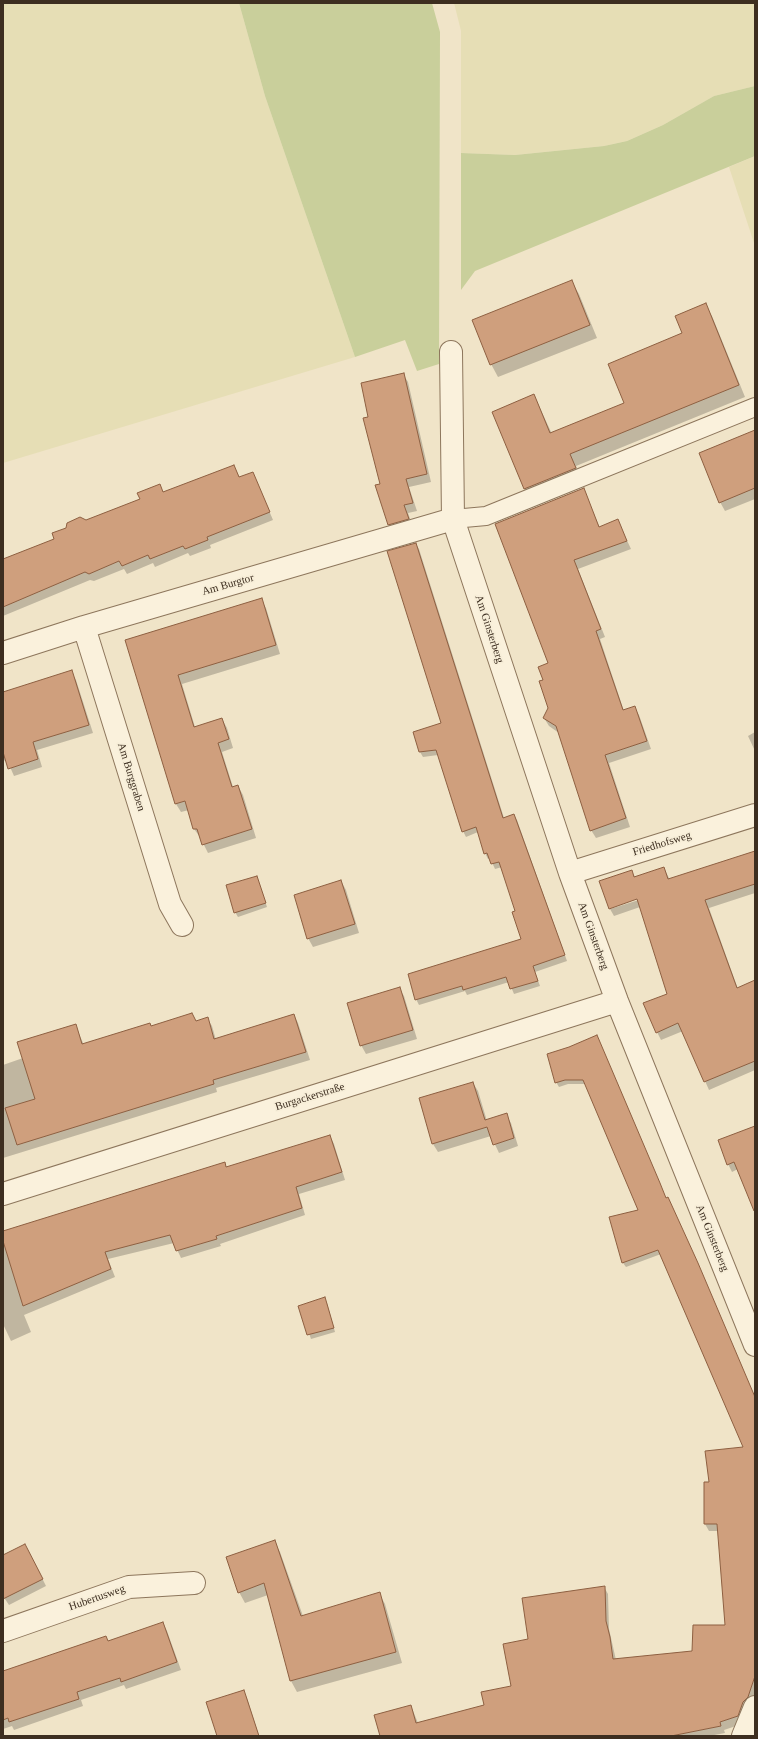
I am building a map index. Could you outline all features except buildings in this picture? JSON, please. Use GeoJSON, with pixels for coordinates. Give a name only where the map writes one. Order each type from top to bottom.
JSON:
{"type":"FeatureCollection","features":[{"type":"Feature","properties":{"kind":"street","name":"Am Ginsterberg"},"geometry":{"type":"LineString","coordinates":[[451,352],[453,519],[570,873],[616,1001],[755,1345]]}},
{"type":"Feature","properties":{"kind":"street","name":"Am Burgtor"},"geometry":{"type":"LineString","coordinates":[[3,653],[84,627],[453,519]]}},
{"type":"Feature","properties":{"kind":"street","name":"Am Burggraben"},"geometry":{"type":"LineString","coordinates":[[84,627],[170,904],[182,925]]}},
{"type":"Feature","properties":{"kind":"street","name":"Friedhofsweg"},"geometry":{"type":"LineString","coordinates":[[570,873],[755,815]]}},
{"type":"Feature","properties":{"kind":"street","name":"Burgackerstraße"},"geometry":{"type":"LineString","coordinates":[[3,1194],[616,1001]]}},
{"type":"Feature","properties":{"kind":"street","name":"Hubertusweg"},"geometry":{"type":"LineString","coordinates":[[3,1632],[129,1587],[194,1583]]}},
{"type":"Feature","properties":{"kind":"street"},"geometry":{"type":"LineString","coordinates":[[743,1736],[755,1707]]}},
{"type":"Feature","properties":{"kind":"lane"},"geometry":{"type":"LineString","coordinates":[[453,519],[486,516],[755,407]]}},
{"type":"Feature","properties":{"kind":"shaded area"},"geometry":{"type":"Polygon","coordinates":[[[3,3],[239,3],[265,96],[355,357],[3,463],[3,3]]]}},
{"type":"Feature","properties":{"kind":"shaded area"},"geometry":{"type":"Polygon","coordinates":[[[454,3],[755,3],[755,86],[714,96],[663,125],[627,141],[604,146],[515,155],[461,153],[461,31],[454,3]]]}},
{"type":"Feature","properties":{"kind":"shaded area"},"geometry":{"type":"Polygon","coordinates":[[[755,156],[755,246],[729,167],[755,156]]]}},
{"type":"Feature","properties":{"kind":"green space"},"geometry":{"type":"Polygon","coordinates":[[[239,3],[432,3],[440,32],[439,364],[417,371],[405,340],[355,357],[265,96],[239,3]]]}},
{"type":"Feature","properties":{"kind":"green space"},"geometry":{"type":"Polygon","coordinates":[[[755,86],[755,156],[475,271],[461,290],[461,153],[515,155],[604,146],[627,141],[663,125],[714,96],[755,86]]]}}]}
